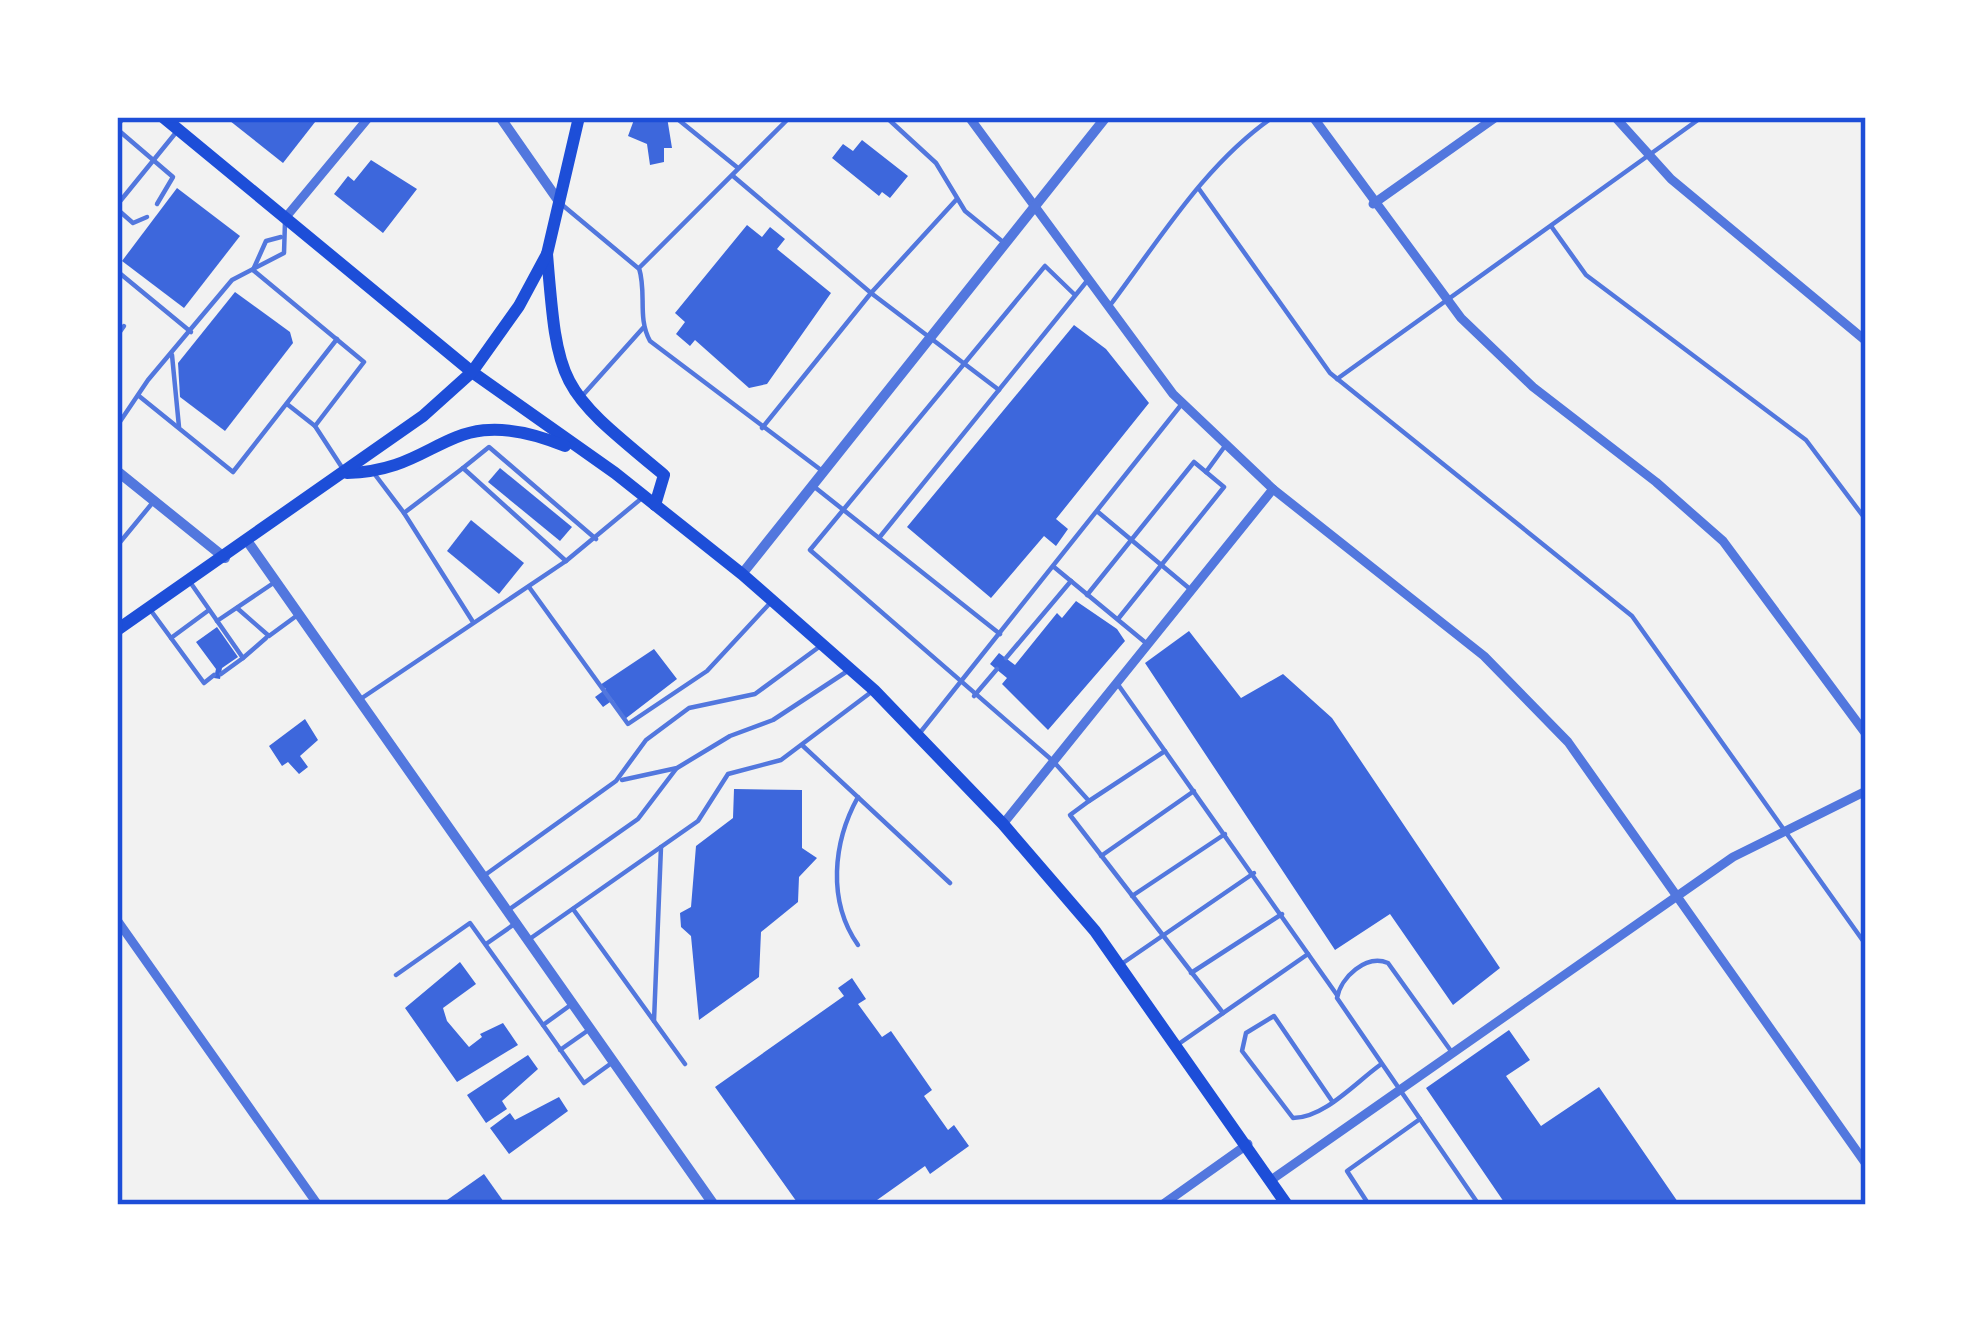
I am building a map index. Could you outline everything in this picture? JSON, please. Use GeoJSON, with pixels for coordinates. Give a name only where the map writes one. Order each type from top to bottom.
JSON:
{"type":"FeatureCollection","features":[{"type":"Feature","properties":{"kind":"main road"},"geometry":{"type":"LineString","coordinates":[[163,117],[472,372],[742,574],[874,690],[1003,824],[1120,965],[1287,1205]]}},
{"type":"Feature","properties":{"kind":"main road"},"geometry":{"type":"LineString","coordinates":[[117,630],[345,473],[423,416],[472,372],[519,307],[547,254],[579,117]]}},
{"type":"Feature","properties":{"kind":"main road"},"geometry":{"type":"LineString","coordinates":[[547,254],[555,353],[579,399],[664,475],[650,501]]}},
{"type":"Feature","properties":{"kind":"main road"},"geometry":{"type":"LineString","coordinates":[[345,473],[373,472],[439,441],[488,427],[532,433],[586,454]]}},
{"type":"Feature","properties":{"kind":"street"},"geometry":{"type":"LineString","coordinates":[[286,217],[369,117]]}},
{"type":"Feature","properties":{"kind":"street"},"geometry":{"type":"LineString","coordinates":[[500,117],[560,202]]}},
{"type":"Feature","properties":{"kind":"street"},"geometry":{"type":"LineString","coordinates":[[970,117],[1032,207],[1183,404],[1273,489],[1435,614],[1525,695],[1604,787],[1866,1164]]}},
{"type":"Feature","properties":{"kind":"street"},"geometry":{"type":"LineString","coordinates":[[742,574],[1106,117]]}},
{"type":"Feature","properties":{"kind":"street"},"geometry":{"type":"LineString","coordinates":[[1312,117],[1447,301],[1501,360],[1723,541],[1866,734]]}},
{"type":"Feature","properties":{"kind":"street"},"geometry":{"type":"LineString","coordinates":[[1373,204],[1496,117]]}},
{"type":"Feature","properties":{"kind":"street"},"geometry":{"type":"LineString","coordinates":[[1615,117],[1648,156],[1866,341]]}},
{"type":"Feature","properties":{"kind":"street"},"geometry":{"type":"LineString","coordinates":[[117,471],[225,558]]}},
{"type":"Feature","properties":{"kind":"street"},"geometry":{"type":"LineString","coordinates":[[1003,824],[1273,489]]}},
{"type":"Feature","properties":{"kind":"street"},"geometry":{"type":"LineString","coordinates":[[248,542],[714,1205]]}},
{"type":"Feature","properties":{"kind":"street"},"geometry":{"type":"LineString","coordinates":[[1271,1180],[1679,894],[1783,828],[1866,791]]}},
{"type":"Feature","properties":{"kind":"street"},"geometry":{"type":"LineString","coordinates":[[117,920],[318,1205]]}},
{"type":"Feature","properties":{"kind":"street"},"geometry":{"type":"LineString","coordinates":[[1162,1205],[1248,1144]]}},
{"type":"Feature","properties":{"kind":"lane"},"geometry":{"type":"LineString","coordinates":[[124,117],[117,127],[173,178],[157,204]]}},
{"type":"Feature","properties":{"kind":"lane"},"geometry":{"type":"LineString","coordinates":[[675,117],[738,168]]}},
{"type":"Feature","properties":{"kind":"lane"},"geometry":{"type":"LineString","coordinates":[[638,268],[790,117]]}},
{"type":"Feature","properties":{"kind":"lane"},"geometry":{"type":"LineString","coordinates":[[886,117],[936,163],[956,200],[1004,243]]}},
{"type":"Feature","properties":{"kind":"lane"},"geometry":{"type":"LineString","coordinates":[[1107,308],[1240,140],[1273,117]]}},
{"type":"Feature","properties":{"kind":"lane"},"geometry":{"type":"LineString","coordinates":[[1337,379],[1702,117]]}},
{"type":"Feature","properties":{"kind":"lane"},"geometry":{"type":"LineString","coordinates":[[147,217],[134,223],[117,207],[178,129]]}},
{"type":"Feature","properties":{"kind":"lane"},"geometry":{"type":"LineString","coordinates":[[731,175],[927,338],[999,390]]}},
{"type":"Feature","properties":{"kind":"lane"},"geometry":{"type":"LineString","coordinates":[[1199,189],[1307,346],[1337,379],[1632,616],[1866,945]]}},
{"type":"Feature","properties":{"kind":"lane"},"geometry":{"type":"LineString","coordinates":[[762,428],[871,293],[956,200]]}},
{"type":"Feature","properties":{"kind":"lane"},"geometry":{"type":"LineString","coordinates":[[560,202],[638,268],[644,328],[650,340],[821,470]]}},
{"type":"Feature","properties":{"kind":"lane"},"geometry":{"type":"LineString","coordinates":[[117,426],[232,280],[284,253],[281,237],[286,217]]}},
{"type":"Feature","properties":{"kind":"lane"},"geometry":{"type":"LineString","coordinates":[[1551,226],[1586,275],[1806,440],[1866,520]]}},
{"type":"Feature","properties":{"kind":"lane"},"geometry":{"type":"LineString","coordinates":[[253,270],[266,241],[281,237]]}},
{"type":"Feature","properties":{"kind":"lane"},"geometry":{"type":"LineString","coordinates":[[1075,295],[1045,266],[810,550],[1053,761],[1089,801]]}},
{"type":"Feature","properties":{"kind":"lane"},"geometry":{"type":"LineString","coordinates":[[253,270],[364,362],[315,426]]}},
{"type":"Feature","properties":{"kind":"lane"},"geometry":{"type":"LineString","coordinates":[[117,271],[191,332]]}},
{"type":"Feature","properties":{"kind":"lane"},"geometry":{"type":"LineString","coordinates":[[878,538],[1087,281]]}},
{"type":"Feature","properties":{"kind":"lane"},"geometry":{"type":"LineString","coordinates":[[117,336],[124,326]]}},
{"type":"Feature","properties":{"kind":"lane"},"geometry":{"type":"LineString","coordinates":[[579,399],[644,328]]}},
{"type":"Feature","properties":{"kind":"lane"},"geometry":{"type":"LineString","coordinates":[[139,395],[233,472],[337,339]]}},
{"type":"Feature","properties":{"kind":"lane"},"geometry":{"type":"LineString","coordinates":[[172,355],[179,428]]}},
{"type":"Feature","properties":{"kind":"lane"},"geometry":{"type":"LineString","coordinates":[[287,404],[315,426],[345,473]]}},
{"type":"Feature","properties":{"kind":"lane"},"geometry":{"type":"LineString","coordinates":[[919,734],[1183,404]]}},
{"type":"Feature","properties":{"kind":"lane"},"geometry":{"type":"LineString","coordinates":[[1206,472],[1225,446]]}},
{"type":"Feature","properties":{"kind":"lane"},"geometry":{"type":"LineString","coordinates":[[404,513],[489,447],[537,494],[596,539]]}},
{"type":"Feature","properties":{"kind":"lane"},"geometry":{"type":"LineString","coordinates":[[1088,595],[1193,462],[1206,472],[1224,487],[1118,619]]}},
{"type":"Feature","properties":{"kind":"lane"},"geometry":{"type":"LineString","coordinates":[[464,468],[536,527],[566,561]]}},
{"type":"Feature","properties":{"kind":"lane"},"geometry":{"type":"LineString","coordinates":[[373,472],[474,624]]}},
{"type":"Feature","properties":{"kind":"lane"},"geometry":{"type":"LineString","coordinates":[[514,480],[522,475]]}},
{"type":"Feature","properties":{"kind":"lane"},"geometry":{"type":"LineString","coordinates":[[811,484],[1000,634]]}},
{"type":"Feature","properties":{"kind":"lane"},"geometry":{"type":"LineString","coordinates":[[117,546],[154,501]]}},
{"type":"Feature","properties":{"kind":"lane"},"geometry":{"type":"LineString","coordinates":[[359,700],[650,501]]}},
{"type":"Feature","properties":{"kind":"lane"},"geometry":{"type":"LineString","coordinates":[[1098,512],[1191,590]]}},
{"type":"Feature","properties":{"kind":"lane"},"geometry":{"type":"LineString","coordinates":[[1054,566],[1147,644]]}},
{"type":"Feature","properties":{"kind":"lane"},"geometry":{"type":"LineString","coordinates":[[189,581],[243,658]]}},
{"type":"Feature","properties":{"kind":"lane"},"geometry":{"type":"LineString","coordinates":[[218,621],[275,581]]}},
{"type":"Feature","properties":{"kind":"lane"},"geometry":{"type":"LineString","coordinates":[[1006,658],[1071,581]]}},
{"type":"Feature","properties":{"kind":"lane"},"geometry":{"type":"LineString","coordinates":[[529,587],[628,724],[707,671],[773,599]]}},
{"type":"Feature","properties":{"kind":"lane"},"geometry":{"type":"LineString","coordinates":[[149,608],[204,683],[299,614]]}},
{"type":"Feature","properties":{"kind":"lane"},"geometry":{"type":"LineString","coordinates":[[237,608],[268,636]]}},
{"type":"Feature","properties":{"kind":"lane"},"geometry":{"type":"LineString","coordinates":[[171,638],[209,610]]}},
{"type":"Feature","properties":{"kind":"lane"},"geometry":{"type":"LineString","coordinates":[[483,876],[616,782],[646,740],[689,707],[755,694],[824,644]]}},
{"type":"Feature","properties":{"kind":"lane"},"geometry":{"type":"LineString","coordinates":[[616,782],[677,767],[730,736],[773,720],[851,668]]}},
{"type":"Feature","properties":{"kind":"lane"},"geometry":{"type":"LineString","coordinates":[[974,696],[997,669]]}},
{"type":"Feature","properties":{"kind":"lane"},"geometry":{"type":"LineString","coordinates":[[1116,683],[1254,873],[1478,1205]]}},
{"type":"Feature","properties":{"kind":"lane"},"geometry":{"type":"LineString","coordinates":[[528,940],[698,821],[728,774],[781,760],[874,690]]}},
{"type":"Feature","properties":{"kind":"lane"},"geometry":{"type":"LineString","coordinates":[[803,746],[950,883]]}},
{"type":"Feature","properties":{"kind":"lane"},"geometry":{"type":"LineString","coordinates":[[1165,751],[1070,815],[1223,1013]]}},
{"type":"Feature","properties":{"kind":"lane"},"geometry":{"type":"LineString","coordinates":[[507,911],[638,819],[677,767]]}},
{"type":"Feature","properties":{"kind":"lane"},"geometry":{"type":"LineString","coordinates":[[1101,856],[1194,791]]}},
{"type":"Feature","properties":{"kind":"lane"},"geometry":{"type":"LineString","coordinates":[[858,797],[837,847],[840,906],[858,946]]}},
{"type":"Feature","properties":{"kind":"lane"},"geometry":{"type":"LineString","coordinates":[[1132,896],[1226,834]]}},
{"type":"Feature","properties":{"kind":"lane"},"geometry":{"type":"LineString","coordinates":[[654,1022],[661,847]]}},
{"type":"Feature","properties":{"kind":"lane"},"geometry":{"type":"LineString","coordinates":[[1120,965],[1254,873]]}},
{"type":"Feature","properties":{"kind":"lane"},"geometry":{"type":"LineString","coordinates":[[573,909],[685,1064]]}},
{"type":"Feature","properties":{"kind":"lane"},"geometry":{"type":"LineString","coordinates":[[1192,973],[1282,914]]}},
{"type":"Feature","properties":{"kind":"lane"},"geometry":{"type":"LineString","coordinates":[[396,976],[470,922],[584,1083],[614,1062]]}},
{"type":"Feature","properties":{"kind":"lane"},"geometry":{"type":"LineString","coordinates":[[486,944],[516,923]]}},
{"type":"Feature","properties":{"kind":"lane"},"geometry":{"type":"LineString","coordinates":[[1178,1044],[1308,953]]}},
{"type":"Feature","properties":{"kind":"lane"},"geometry":{"type":"LineString","coordinates":[[1337,995],[1344,978],[1370,962],[1388,963],[1451,1052]]}},
{"type":"Feature","properties":{"kind":"lane"},"geometry":{"type":"LineString","coordinates":[[543,1025],[572,1004]]}},
{"type":"Feature","properties":{"kind":"lane"},"geometry":{"type":"LineString","coordinates":[[1332,1101],[1274,1016],[1246,1033],[1242,1051],[1293,1118],[1307,1118],[1332,1101],[1382,1063]]}},
{"type":"Feature","properties":{"kind":"lane"},"geometry":{"type":"LineString","coordinates":[[560,1050],[590,1029]]}},
{"type":"Feature","properties":{"kind":"lane"},"geometry":{"type":"LineString","coordinates":[[1370,1205],[1347,1171],[1420,1119]]}},
{"type":"Feature","properties":{"kind":"building"},"geometry":{"type":"Polygon","coordinates":[[[225,117],[319,117],[283,163],[225,117]]]}},
{"type":"Feature","properties":{"kind":"building"},"geometry":{"type":"Polygon","coordinates":[[[635,117],[667,117],[672,148],[664,148],[664,162],[650,165],[647,144],[628,136],[635,117]]]}},
{"type":"Feature","properties":{"kind":"building"},"geometry":{"type":"Polygon","coordinates":[[[862,140],[908,176],[890,198],[882,192],[879,196],[832,158],[843,144],[853,151],[862,140]]]}},
{"type":"Feature","properties":{"kind":"building"},"geometry":{"type":"Polygon","coordinates":[[[371,160],[417,189],[383,233],[334,194],[348,176],[354,181],[371,160]]]}},
{"type":"Feature","properties":{"kind":"building"},"geometry":{"type":"Polygon","coordinates":[[[177,188],[240,236],[184,308],[122,261],[177,188]]]}},
{"type":"Feature","properties":{"kind":"building"},"geometry":{"type":"Polygon","coordinates":[[[747,225],[762,237],[770,227],[785,239],[777,249],[831,293],[767,384],[749,388],[695,340],[690,346],[676,334],[685,322],[675,313],[747,225]]]}},
{"type":"Feature","properties":{"kind":"building"},"geometry":{"type":"Polygon","coordinates":[[[235,292],[290,332],[293,343],[225,431],[180,397],[178,363],[235,292]]]}},
{"type":"Feature","properties":{"kind":"building"},"geometry":{"type":"Polygon","coordinates":[[[1074,325],[1106,349],[1149,403],[1056,519],[1068,529],[1056,546],[1044,536],[991,598],[907,527],[1074,325]]]}},
{"type":"Feature","properties":{"kind":"building"},"geometry":{"type":"Polygon","coordinates":[[[500,468],[572,527],[560,541],[488,482],[500,468]]]}},
{"type":"Feature","properties":{"kind":"building"},"geometry":{"type":"Polygon","coordinates":[[[471,520],[524,563],[499,594],[447,551],[471,520]]]}},
{"type":"Feature","properties":{"kind":"building"},"geometry":{"type":"Polygon","coordinates":[[[1076,601],[1117,629],[1125,641],[1048,730],[1002,684],[1007,678],[990,664],[999,653],[1015,665],[1057,613],[1062,618],[1076,601]]]}},
{"type":"Feature","properties":{"kind":"building"},"geometry":{"type":"Polygon","coordinates":[[[217,627],[238,657],[222,668],[220,679],[214,678],[216,669],[196,642],[217,627]]]}},
{"type":"Feature","properties":{"kind":"building"},"geometry":{"type":"Polygon","coordinates":[[[1189,631],[1241,698],[1283,674],[1332,718],[1500,968],[1453,1005],[1390,914],[1335,950],[1145,663],[1189,631]]]}},
{"type":"Feature","properties":{"kind":"building"},"geometry":{"type":"Polygon","coordinates":[[[654,649],[677,679],[625,719],[613,700],[603,707],[595,697],[606,689],[600,685],[654,649]]]}},
{"type":"Feature","properties":{"kind":"building"},"geometry":{"type":"Polygon","coordinates":[[[305,719],[318,740],[300,756],[308,767],[299,774],[288,762],[282,766],[269,746],[305,719]]]}},
{"type":"Feature","properties":{"kind":"building"},"geometry":{"type":"Polygon","coordinates":[[[734,789],[802,790],[802,848],[817,858],[799,877],[798,902],[761,932],[759,977],[699,1020],[691,936],[681,927],[680,913],[691,907],[696,846],[733,818],[734,789]]]}},
{"type":"Feature","properties":{"kind":"building"},"geometry":{"type":"Polygon","coordinates":[[[460,962],[476,984],[443,1008],[447,1021],[469,1047],[480,1034],[503,1023],[518,1045],[457,1082],[405,1008],[460,962]]]}},
{"type":"Feature","properties":{"kind":"building"},"geometry":{"type":"Polygon","coordinates":[[[852,978],[866,999],[858,1004],[882,1037],[891,1031],[932,1090],[924,1096],[948,1130],[954,1125],[969,1146],[930,1174],[925,1166],[870,1205],[799,1205],[715,1087],[844,996],[838,988],[852,978]]]}},
{"type":"Feature","properties":{"kind":"building"},"geometry":{"type":"Polygon","coordinates":[[[1509,1030],[1530,1060],[1506,1076],[1541,1126],[1599,1087],[1680,1205],[1506,1205],[1426,1088],[1509,1030]]]}},
{"type":"Feature","properties":{"kind":"building"},"geometry":{"type":"Polygon","coordinates":[[[528,1055],[538,1069],[502,1101],[507,1109],[486,1123],[467,1095],[528,1055]]]}},
{"type":"Feature","properties":{"kind":"building"},"geometry":{"type":"Polygon","coordinates":[[[559,1097],[568,1111],[509,1154],[490,1128],[510,1113],[515,1120],[559,1097]]]}},
{"type":"Feature","properties":{"kind":"building"},"geometry":{"type":"Polygon","coordinates":[[[484,1174],[506,1205],[440,1205],[484,1174]]]}}]}
